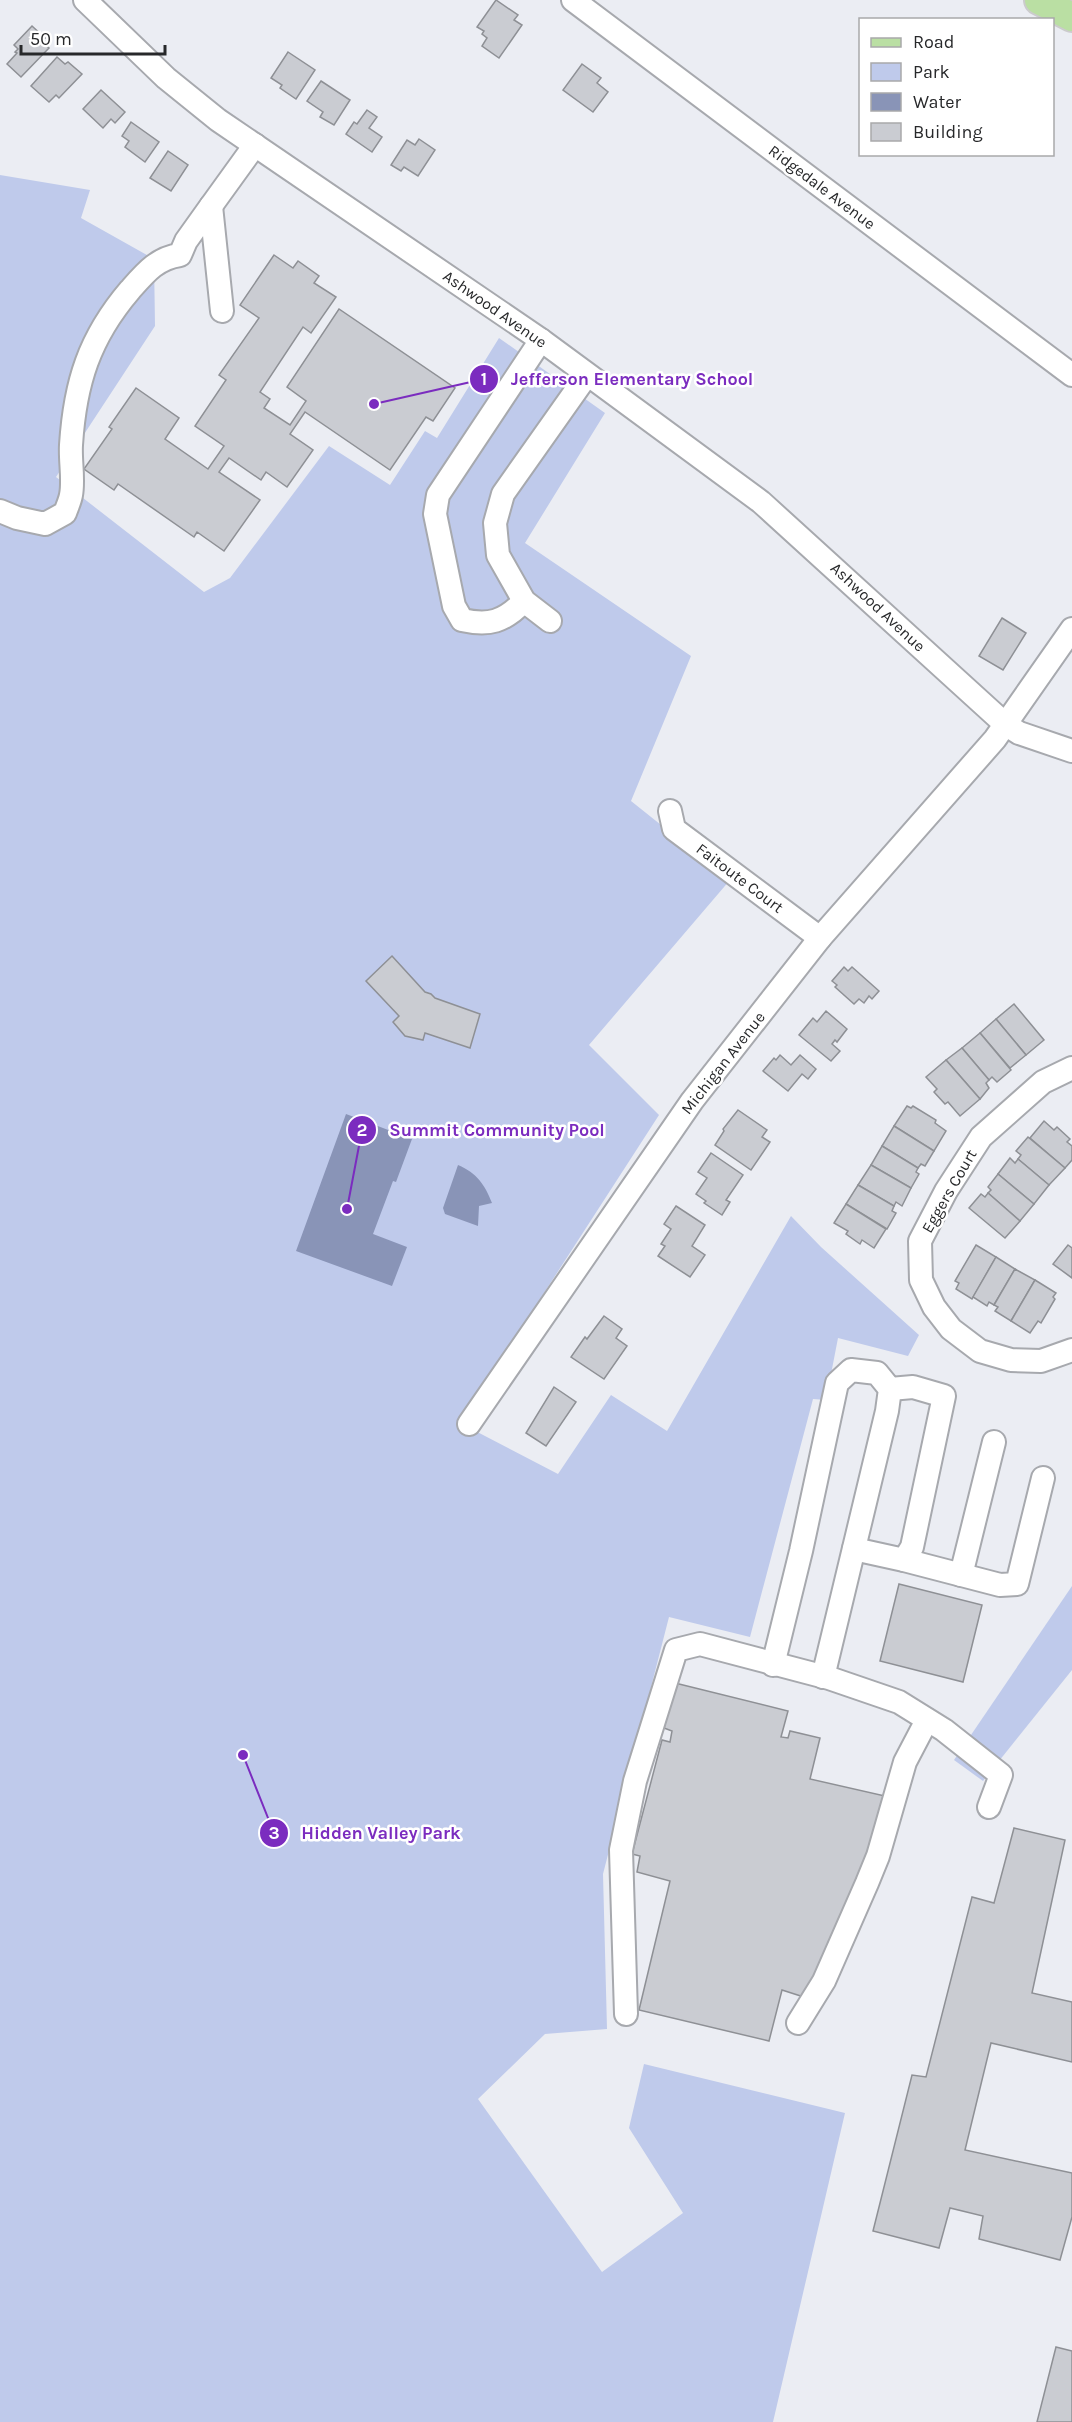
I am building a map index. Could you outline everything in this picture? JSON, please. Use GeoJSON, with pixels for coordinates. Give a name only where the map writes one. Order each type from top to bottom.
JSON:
{"type":"FeatureCollection","features":[{"type":"Feature","properties":{"kind":"main road"},"geometry":{"type":"LineString","coordinates":[[1039,0],[1072,17]]}},
{"type":"Feature","properties":{"kind":"street","name":"Ashwood Avenue"},"geometry":{"type":"LineString","coordinates":[[85,0],[166,78],[218,120],[541,340],[761,501],[1005,724],[1019,733],[1072,751]]}},
{"type":"Feature","properties":{"kind":"street","name":"Ridgedale Avenue"},"geometry":{"type":"LineString","coordinates":[[573,0],[1072,375]]}},
{"type":"Feature","properties":{"kind":"street"},"geometry":{"type":"LineString","coordinates":[[0,512],[45,524],[65,513],[72,495],[71,445],[75,407],[84,368],[100,328],[143,274],[166,257],[180,255],[186,241],[255,145]]}},
{"type":"Feature","properties":{"kind":"street"},"geometry":{"type":"LineString","coordinates":[[210,206],[222,311]]}},
{"type":"Feature","properties":{"kind":"street"},"geometry":{"type":"LineString","coordinates":[[524,602],[516,610],[496,622],[479,624],[462,620],[454,606],[435,514],[438,495],[541,340]]}},
{"type":"Feature","properties":{"kind":"street"},"geometry":{"type":"LineString","coordinates":[[550,621],[524,602],[498,555],[495,523],[503,494],[588,375]]}},
{"type":"Feature","properties":{"kind":"street","name":"Michigan Avenue"},"geometry":{"type":"LineString","coordinates":[[469,1424],[692,1101],[820,938],[995,739],[1072,629]]}},
{"type":"Feature","properties":{"kind":"street","name":"Faitoute Court"},"geometry":{"type":"LineString","coordinates":[[670,811],[674,829],[820,938]]}},
{"type":"Feature","properties":{"kind":"street","name":"Eggers Court"},"geometry":{"type":"LineString","coordinates":[[1072,1068],[1043,1082],[981,1137],[946,1191],[920,1241],[921,1280],[934,1307],[951,1329],[980,1351],[1011,1360],[1041,1361],[1072,1350]]}},
{"type":"Feature","properties":{"kind":"street"},"geometry":{"type":"LineString","coordinates":[[773,1665],[801,1551],[837,1383],[851,1370],[877,1373],[890,1389],[887,1411],[823,1677]]}},
{"type":"Feature","properties":{"kind":"street"},"geometry":{"type":"LineString","coordinates":[[890,1389],[913,1387],[944,1396],[912,1547],[904,1560]]}},
{"type":"Feature","properties":{"kind":"street"},"geometry":{"type":"LineString","coordinates":[[961,1575],[994,1442]]}},
{"type":"Feature","properties":{"kind":"street"},"geometry":{"type":"LineString","coordinates":[[854,1549],[1000,1585],[1017,1584],[1043,1478]]}},
{"type":"Feature","properties":{"kind":"street"},"geometry":{"type":"LineString","coordinates":[[626,2014],[621,1850],[635,1781],[676,1650],[700,1644],[823,1677],[899,1702],[944,1730],[1000,1774],[989,1807]]}},
{"type":"Feature","properties":{"kind":"street"},"geometry":{"type":"LineString","coordinates":[[798,2024],[824,1981],[867,1883],[878,1856],[905,1762],[927,1720]]}},
{"type":"Feature","properties":{"kind":"green space"},"geometry":{"type":"Polygon","coordinates":[[[0,175],[90,190],[81,218],[154,259],[155,326],[56,477],[204,592],[230,578],[329,446],[390,485],[425,431],[437,438],[499,338],[605,413],[525,543],[691,656],[631,801],[730,880],[589,1045],[659,1115],[460,1423],[558,1474],[611,1395],[667,1431],[791,1216],[821,1247],[919,1335],[908,1356],[838,1338],[826,1400],[813,1399],[750,1637],[669,1617],[603,1874],[607,2029],[545,2034],[478,2099],[602,2272],[683,2213],[629,2128],[644,2064],[845,2113],[773,2422],[0,2422],[0,175]]]}},
{"type":"Feature","properties":{"kind":"green space"},"geometry":{"type":"Polygon","coordinates":[[[1072,1586],[1072,1670],[983,1781],[954,1760],[1072,1586]]]}},
{"type":"Feature","properties":{"kind":"water"},"geometry":{"type":"Polygon","coordinates":[[[346,1114],[412,1139],[373,1234],[407,1247],[392,1286],[296,1251],[346,1114]]]}},
{"type":"Feature","properties":{"kind":"water"},"geometry":{"type":"Polygon","coordinates":[[[458,1165],[479,1180],[492,1203],[479,1206],[478,1226],[445,1214],[443,1208],[458,1165]]]}},
{"type":"Feature","properties":{"kind":"building"},"geometry":{"type":"Polygon","coordinates":[[[496,0],[518,15],[514,20],[522,25],[499,58],[482,46],[487,38],[482,34],[484,31],[477,27],[496,0]]]}},
{"type":"Feature","properties":{"kind":"building"},"geometry":{"type":"Polygon","coordinates":[[[32,26],[45,38],[42,41],[49,48],[21,77],[7,64],[17,53],[15,52],[18,49],[14,45],[32,26]]]}},
{"type":"Feature","properties":{"kind":"building"},"geometry":{"type":"Polygon","coordinates":[[[288,52],[315,70],[296,99],[280,88],[282,85],[271,78],[288,52]]]}},
{"type":"Feature","properties":{"kind":"building"},"geometry":{"type":"Polygon","coordinates":[[[57,57],[65,64],[68,62],[82,74],[59,98],[56,95],[49,102],[31,86],[57,57]]]}},
{"type":"Feature","properties":{"kind":"building"},"geometry":{"type":"Polygon","coordinates":[[[582,64],[601,78],[597,83],[608,92],[593,112],[563,90],[582,64]]]}},
{"type":"Feature","properties":{"kind":"building"},"geometry":{"type":"Polygon","coordinates":[[[321,81],[350,100],[334,125],[320,117],[323,112],[307,101],[321,81]]]}},
{"type":"Feature","properties":{"kind":"building"},"geometry":{"type":"Polygon","coordinates":[[[101,90],[125,112],[115,123],[111,119],[103,128],[83,109],[101,90]]]}},
{"type":"Feature","properties":{"kind":"building"},"geometry":{"type":"Polygon","coordinates":[[[367,110],[377,117],[369,128],[382,137],[372,152],[346,134],[354,122],[357,124],[367,110]]]}},
{"type":"Feature","properties":{"kind":"building"},"geometry":{"type":"Polygon","coordinates":[[[131,122],[159,142],[145,162],[125,147],[129,141],[122,136],[131,122]]]}},
{"type":"Feature","properties":{"kind":"building"},"geometry":{"type":"Polygon","coordinates":[[[419,139],[435,150],[418,176],[404,167],[401,171],[391,165],[407,140],[415,145],[419,139]]]}},
{"type":"Feature","properties":{"kind":"building"},"geometry":{"type":"Polygon","coordinates":[[[168,151],[188,165],[171,191],[150,178],[168,151]]]}},
{"type":"Feature","properties":{"kind":"building"},"geometry":{"type":"Polygon","coordinates":[[[274,255],[293,268],[298,261],[319,276],[314,283],[336,297],[311,333],[303,327],[260,392],[270,399],[264,408],[290,425],[306,401],[287,387],[339,309],[455,388],[433,421],[426,417],[390,470],[305,412],[290,434],[313,450],[287,487],[266,472],[261,480],[229,458],[219,472],[260,500],[224,551],[197,532],[194,537],[118,484],[114,490],[84,469],[112,429],[109,427],[136,388],[179,418],[165,439],[208,469],[224,446],[195,426],[226,380],[219,375],[259,318],[240,305],[274,255]]]}},
{"type":"Feature","properties":{"kind":"building"},"geometry":{"type":"Polygon","coordinates":[[[1002,618],[1026,633],[1003,670],[979,656],[1002,618]]]}},
{"type":"Feature","properties":{"kind":"building"},"geometry":{"type":"Polygon","coordinates":[[[392,956],[425,992],[435,998],[480,1014],[470,1048],[425,1033],[423,1040],[405,1036],[393,1022],[399,1016],[366,981],[392,956]]]}},
{"type":"Feature","properties":{"kind":"building"},"geometry":{"type":"Polygon","coordinates":[[[844,967],[848,971],[852,967],[879,991],[872,999],[869,996],[864,1003],[859,999],[854,1004],[835,987],[837,985],[832,981],[844,967]]]}},
{"type":"Feature","properties":{"kind":"building"},"geometry":{"type":"Polygon","coordinates":[[[1014,1004],[1044,1040],[1026,1055],[996,1019],[1014,1004]]]}},
{"type":"Feature","properties":{"kind":"building"},"geometry":{"type":"Polygon","coordinates":[[[826,1011],[847,1029],[837,1042],[835,1040],[832,1044],[840,1051],[831,1061],[799,1035],[813,1018],[817,1022],[826,1011]]]}},
{"type":"Feature","properties":{"kind":"building"},"geometry":{"type":"Polygon","coordinates":[[[996,1019],[1026,1055],[1010,1068],[980,1033],[996,1019]]]}},
{"type":"Feature","properties":{"kind":"building"},"geometry":{"type":"Polygon","coordinates":[[[980,1033],[1011,1070],[997,1082],[992,1077],[989,1080],[962,1048],[980,1033]]]}},
{"type":"Feature","properties":{"kind":"building"},"geometry":{"type":"Polygon","coordinates":[[[962,1048],[989,1080],[986,1083],[989,1088],[980,1099],[946,1060],[962,1048]]]}},
{"type":"Feature","properties":{"kind":"building"},"geometry":{"type":"Polygon","coordinates":[[[780,1055],[791,1065],[800,1055],[816,1069],[808,1079],[802,1074],[788,1091],[763,1071],[774,1058],[776,1060],[780,1055]]]}},
{"type":"Feature","properties":{"kind":"building"},"geometry":{"type":"Polygon","coordinates":[[[946,1060],[980,1099],[960,1116],[948,1102],[945,1104],[934,1092],[937,1089],[926,1077],[946,1060]]]}},
{"type":"Feature","properties":{"kind":"building"},"geometry":{"type":"Polygon","coordinates":[[[907,1106],[911,1108],[913,1106],[936,1120],[935,1123],[946,1131],[934,1151],[894,1126],[907,1106]]]}},
{"type":"Feature","properties":{"kind":"building"},"geometry":{"type":"Polygon","coordinates":[[[738,1110],[767,1130],[762,1137],[770,1142],[751,1170],[715,1145],[723,1129],[738,1110]]]}},
{"type":"Feature","properties":{"kind":"building"},"geometry":{"type":"Polygon","coordinates":[[[1044,1121],[1054,1130],[1057,1127],[1070,1139],[1067,1142],[1072,1146],[1072,1160],[1065,1168],[1030,1138],[1044,1121]]]}},
{"type":"Feature","properties":{"kind":"building"},"geometry":{"type":"Polygon","coordinates":[[[894,1126],[934,1151],[925,1166],[921,1164],[918,1168],[882,1146],[894,1126]]]}},
{"type":"Feature","properties":{"kind":"building"},"geometry":{"type":"Polygon","coordinates":[[[1028,1137],[1065,1168],[1049,1185],[1018,1159],[1021,1155],[1016,1151],[1028,1137]]]}},
{"type":"Feature","properties":{"kind":"building"},"geometry":{"type":"Polygon","coordinates":[[[882,1146],[918,1168],[916,1172],[919,1174],[911,1188],[871,1165],[882,1146]]]}},
{"type":"Feature","properties":{"kind":"building"},"geometry":{"type":"Polygon","coordinates":[[[711,1153],[743,1175],[726,1200],[730,1202],[722,1215],[704,1203],[706,1201],[696,1194],[707,1178],[698,1172],[711,1153]]]}},
{"type":"Feature","properties":{"kind":"building"},"geometry":{"type":"Polygon","coordinates":[[[1010,1158],[1015,1163],[1018,1159],[1049,1185],[1034,1204],[998,1174],[1010,1158]]]}},
{"type":"Feature","properties":{"kind":"building"},"geometry":{"type":"Polygon","coordinates":[[[871,1165],[911,1188],[902,1206],[896,1202],[894,1206],[858,1185],[871,1165]]]}},
{"type":"Feature","properties":{"kind":"building"},"geometry":{"type":"Polygon","coordinates":[[[998,1174],[1034,1204],[1020,1221],[988,1193],[991,1190],[988,1187],[998,1174]]]}},
{"type":"Feature","properties":{"kind":"building"},"geometry":{"type":"Polygon","coordinates":[[[858,1185],[894,1206],[892,1211],[896,1213],[887,1229],[846,1204],[858,1185]]]}},
{"type":"Feature","properties":{"kind":"building"},"geometry":{"type":"Polygon","coordinates":[[[988,1193],[1020,1221],[1005,1238],[969,1208],[981,1194],[985,1197],[988,1193]]]}},
{"type":"Feature","properties":{"kind":"building"},"geometry":{"type":"Polygon","coordinates":[[[846,1204],[886,1229],[874,1248],[862,1240],[860,1244],[846,1234],[848,1231],[834,1223],[846,1204]]]}},
{"type":"Feature","properties":{"kind":"building"},"geometry":{"type":"Polygon","coordinates":[[[676,1206],[705,1225],[692,1246],[705,1255],[690,1277],[658,1256],[665,1246],[661,1244],[671,1229],[664,1224],[676,1206]]]}},
{"type":"Feature","properties":{"kind":"building"},"geometry":{"type":"Polygon","coordinates":[[[976,1245],[996,1257],[972,1299],[956,1289],[959,1283],[955,1281],[976,1245]]]}},
{"type":"Feature","properties":{"kind":"building"},"geometry":{"type":"Polygon","coordinates":[[[1068,1245],[1072,1248],[1072,1278],[1053,1264],[1068,1245]]]}},
{"type":"Feature","properties":{"kind":"building"},"geometry":{"type":"Polygon","coordinates":[[[996,1257],[1015,1269],[994,1305],[989,1302],[987,1306],[973,1297],[996,1257]]]}},
{"type":"Feature","properties":{"kind":"building"},"geometry":{"type":"Polygon","coordinates":[[[1015,1269],[1035,1280],[1011,1321],[995,1311],[998,1307],[994,1305],[1015,1269]]]}},
{"type":"Feature","properties":{"kind":"building"},"geometry":{"type":"Polygon","coordinates":[[[1035,1280],[1056,1293],[1041,1323],[1038,1321],[1030,1333],[1011,1321],[1035,1280]]]}},
{"type":"Feature","properties":{"kind":"building"},"geometry":{"type":"Polygon","coordinates":[[[604,1316],[622,1329],[616,1338],[627,1346],[604,1379],[571,1357],[604,1316]]]}},
{"type":"Feature","properties":{"kind":"building"},"geometry":{"type":"Polygon","coordinates":[[[554,1387],[576,1402],[546,1446],[526,1433],[554,1387]]]}},
{"type":"Feature","properties":{"kind":"building"},"geometry":{"type":"Polygon","coordinates":[[[899,1584],[982,1605],[963,1682],[880,1661],[899,1584]]]}},
{"type":"Feature","properties":{"kind":"building"},"geometry":{"type":"Polygon","coordinates":[[[675,1683],[788,1711],[781,1737],[788,1738],[790,1731],[820,1738],[810,1779],[885,1796],[872,1849],[807,1998],[782,1990],[769,2041],[639,2010],[670,1881],[637,1872],[640,1856],[632,1854],[662,1740],[670,1742],[672,1731],[664,1728],[675,1683]]]}},
{"type":"Feature","properties":{"kind":"building"},"geometry":{"type":"Polygon","coordinates":[[[1014,1828],[1065,1840],[1032,1993],[1072,2002],[1072,2062],[991,2043],[965,2150],[1072,2173],[1072,2217],[1060,2260],[979,2239],[983,2216],[950,2208],[939,2248],[873,2231],[912,2075],[926,2077],[972,1897],[994,1903],[1014,1828]]]}},
{"type":"Feature","properties":{"kind":"building"},"geometry":{"type":"Polygon","coordinates":[[[1056,2347],[1072,2351],[1072,2422],[1037,2422],[1056,2347]]]}},
{"type":"Feature","properties":{"kind":"place","name":"Jefferson Elementary School"},"geometry":{"type":"Point","coordinates":[374,404]}},
{"type":"Feature","properties":{"kind":"place","name":"Summit Community Pool"},"geometry":{"type":"Point","coordinates":[347,1209]}},
{"type":"Feature","properties":{"kind":"place","name":"Hidden Valley Park"},"geometry":{"type":"Point","coordinates":[243,1755]}}]}
